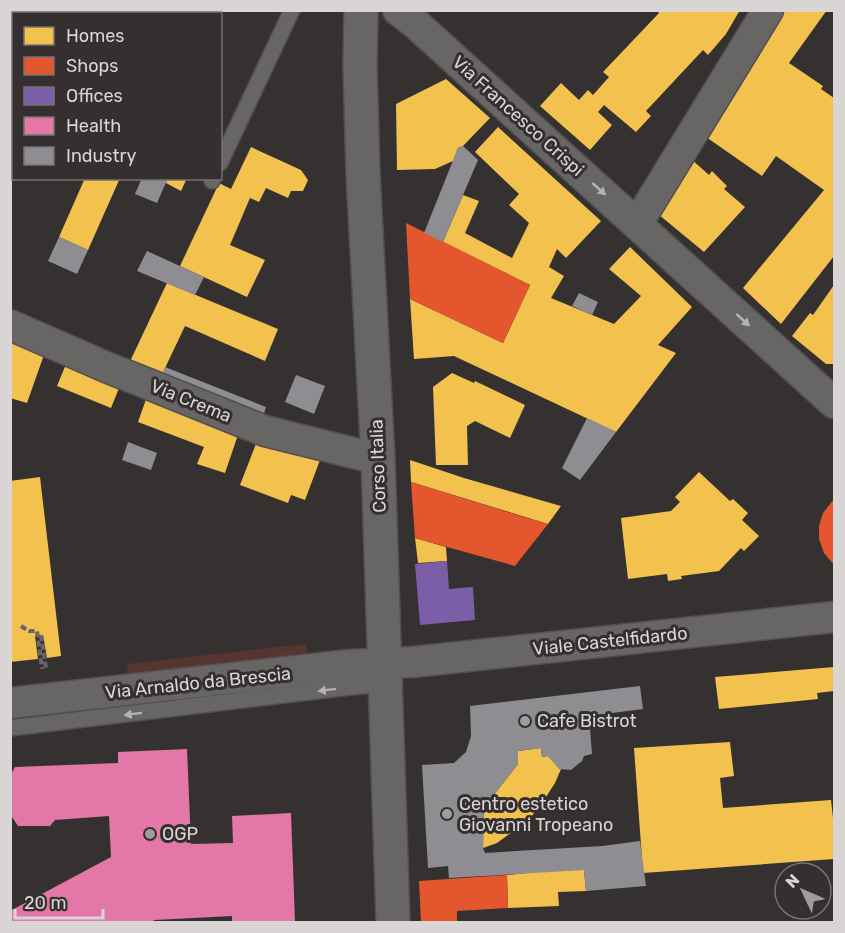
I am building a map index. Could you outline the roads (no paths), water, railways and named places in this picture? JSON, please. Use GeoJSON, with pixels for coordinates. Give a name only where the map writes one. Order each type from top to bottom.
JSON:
{"type":"FeatureCollection","features":[{"type":"Feature","properties":{"kind":"street","name":"Corso Italia"},"geometry":{"type":"LineString","coordinates":[[361,10],[363,173],[378,459],[393,922]]}},
{"type":"Feature","properties":{"kind":"street","name":"Via Francesco Crispi"},"geometry":{"type":"LineString","coordinates":[[398,10],[833,399]]}},
{"type":"Feature","properties":{"kind":"street"},"geometry":{"type":"LineString","coordinates":[[637,224],[768,10]]}},
{"type":"Feature","properties":{"kind":"street","name":"Via Crema"},"geometry":{"type":"LineString","coordinates":[[10,325],[265,431],[378,459]]}},
{"type":"Feature","properties":{"kind":"street","name":"Viale Castelfidardo"},"geometry":{"type":"LineString","coordinates":[[385,674],[834,617]]}},
{"type":"Feature","properties":{"kind":"street","name":"Via Arnaldo da Brescia"},"geometry":{"type":"LineString","coordinates":[[10,703],[349,665],[385,674]]}},
{"type":"Feature","properties":{"kind":"lane"},"geometry":{"type":"LineString","coordinates":[[222,159],[292,10]]}},
{"type":"Feature","properties":{"kind":"lane"},"geometry":{"type":"LineString","coordinates":[[10,729],[350,687],[385,674]]}},
{"type":"Feature","properties":{"kind":"place","name":"Cafe Bistrot"},"geometry":{"type":"Point","coordinates":[525,721]}},
{"type":"Feature","properties":{"kind":"place","name":"Centro estetico Giovanni Tropeano"},"geometry":{"type":"Point","coordinates":[447,814]}},
{"type":"Feature","properties":{"kind":"place","name":"OGP"},"geometry":{"type":"Point","coordinates":[150,834]}}]}
